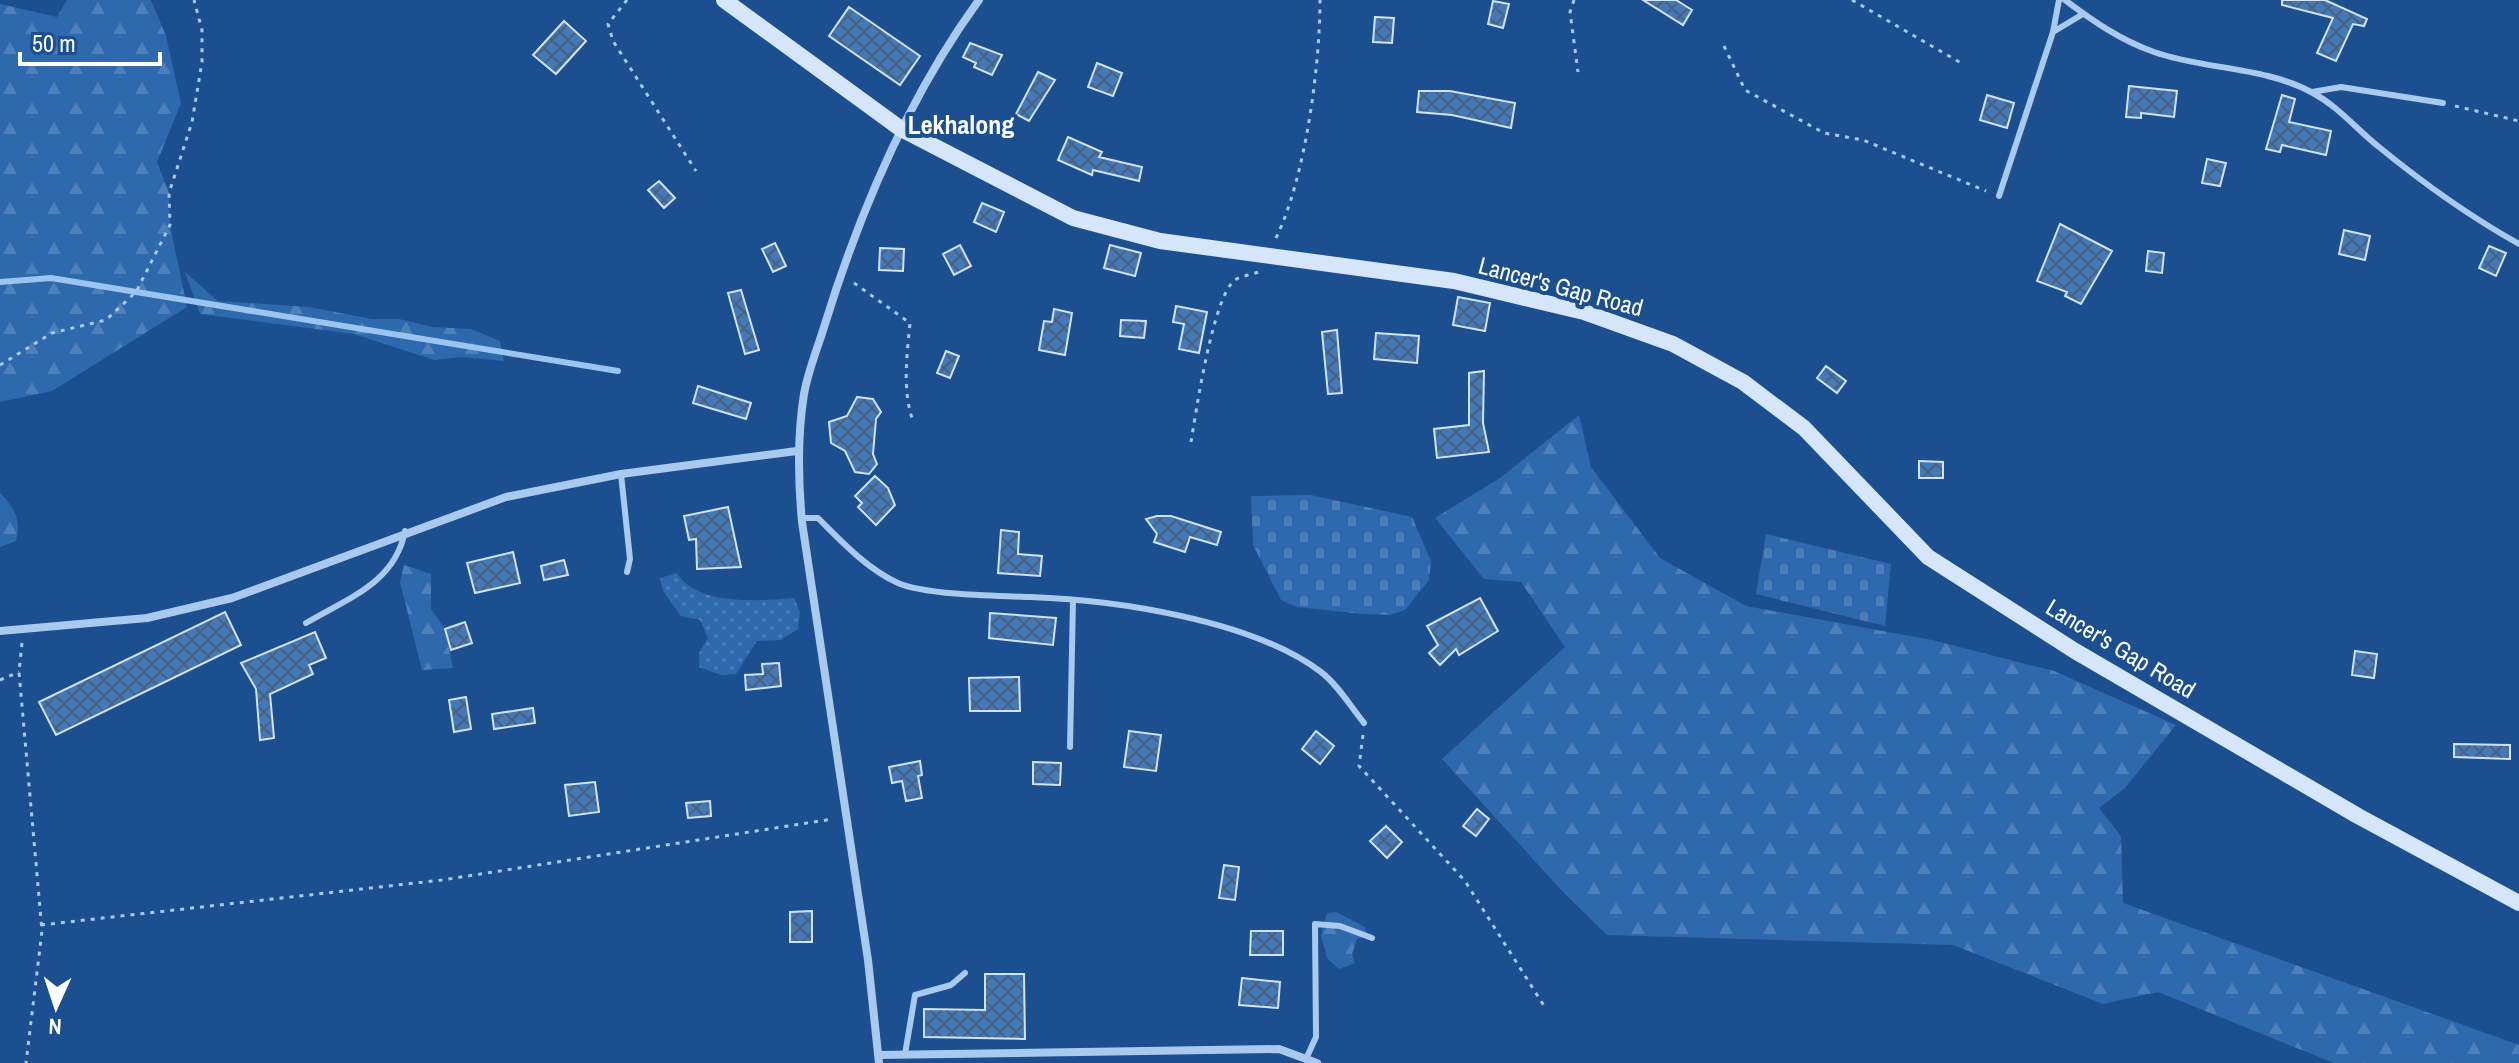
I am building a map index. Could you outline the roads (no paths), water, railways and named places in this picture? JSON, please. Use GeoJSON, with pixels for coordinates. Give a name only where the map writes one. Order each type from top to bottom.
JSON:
{"type":"FeatureCollection","features":[{"type":"Feature","properties":{"kind":"main road","name":"Lancer's Gap Road"},"geometry":{"type":"LineString","coordinates":[[724,0],[901,129],[1073,218],[1160,241],[1454,281],[1584,312],[1673,344],[1743,382],[1804,428],[1928,557],[2075,651],[2358,816],[2519,903]]}},
{"type":"Feature","properties":{"kind":"street"},"geometry":{"type":"LineString","coordinates":[[979,0],[948,43],[901,129],[841,275],[805,392],[797,451],[802,518],[844,817],[868,960],[878,1059],[905,1054],[1279,1049],[1317,1063]]}},
{"type":"Feature","properties":{"kind":"street"},"geometry":{"type":"LineString","coordinates":[[0,631],[147,618],[232,598],[405,531],[506,497],[621,474],[797,451]]}},
{"type":"Feature","properties":{"kind":"lane"},"geometry":{"type":"LineString","coordinates":[[1999,196],[2062,0],[2110,33],[2156,53],[2259,74],[2312,92],[2342,112],[2375,144],[2443,196],[2519,244]]}},
{"type":"Feature","properties":{"kind":"lane"},"geometry":{"type":"LineString","coordinates":[[2053,32],[2083,14]]}},
{"type":"Feature","properties":{"kind":"lane"},"geometry":{"type":"LineString","coordinates":[[2312,92],[2341,87],[2443,103]]}},
{"type":"Feature","properties":{"kind":"lane"},"geometry":{"type":"LineString","coordinates":[[621,474],[630,559],[627,572]]}},
{"type":"Feature","properties":{"kind":"lane"},"geometry":{"type":"LineString","coordinates":[[802,518],[818,518],[854,553],[899,584],[971,594],[1073,600],[1212,624],[1291,651],[1324,674],[1364,723]]}},
{"type":"Feature","properties":{"kind":"lane"},"geometry":{"type":"LineString","coordinates":[[306,623],[384,577],[401,553],[405,531]]}},
{"type":"Feature","properties":{"kind":"lane"},"geometry":{"type":"LineString","coordinates":[[1070,747],[1073,600]]}},
{"type":"Feature","properties":{"kind":"lane"},"geometry":{"type":"LineString","coordinates":[[1306,1059],[1316,1037],[1315,924],[1340,926],[1372,938]]}},
{"type":"Feature","properties":{"kind":"lane"},"geometry":{"type":"LineString","coordinates":[[905,1054],[915,995],[951,985],[965,973]]}},
{"type":"Feature","properties":{"kind":"waterway"},"geometry":{"type":"LineString","coordinates":[[0,282],[51,278],[618,371]]}},
{"type":"Feature","properties":{"kind":"district","name":"Lekhalong"},"geometry":{"type":"Point","coordinates":[961,124]}}]}
